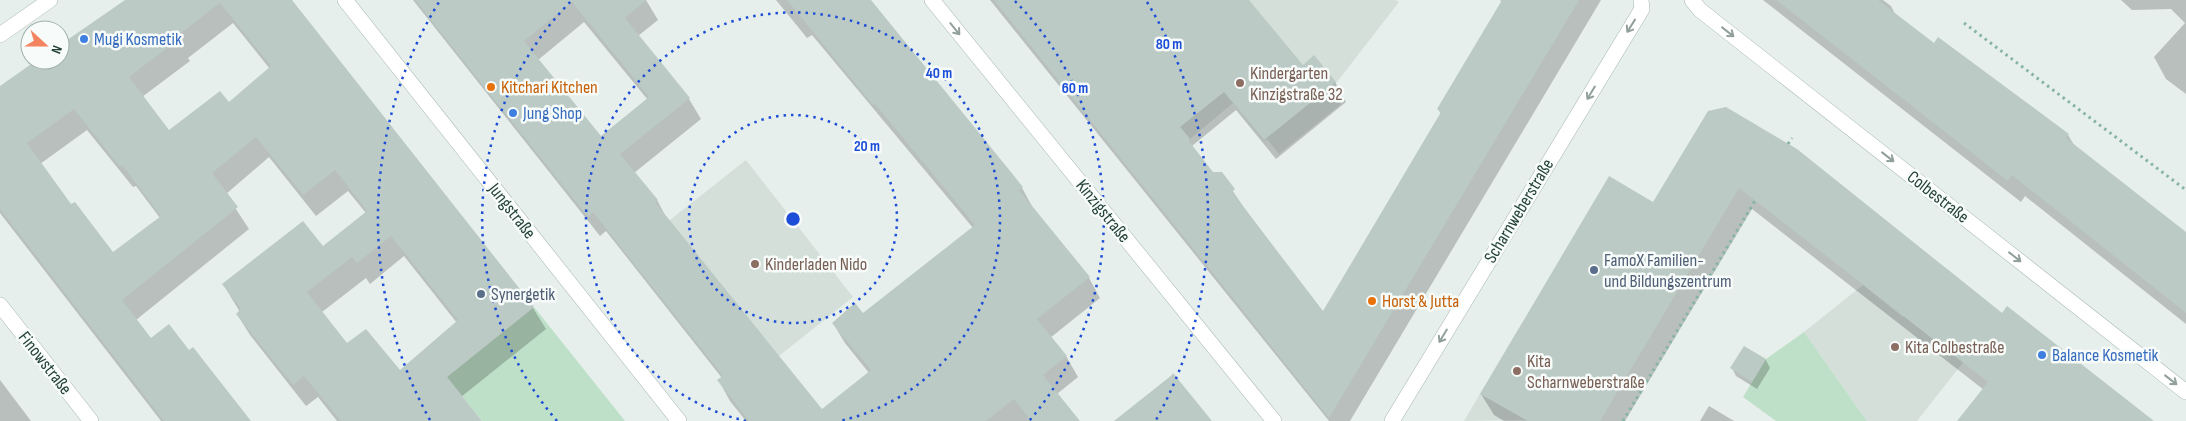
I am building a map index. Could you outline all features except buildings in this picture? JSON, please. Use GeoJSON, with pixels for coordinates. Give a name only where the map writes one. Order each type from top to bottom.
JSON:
{"type":"FeatureCollection","features":[{"type":"Feature","properties":{"kind":"street"},"geometry":{"type":"LineString","coordinates":[[0,35],[50,0]]}},
{"type":"Feature","properties":{"kind":"street","name":"Jungstraße"},"geometry":{"type":"LineString","coordinates":[[345,0],[679,421]]}},
{"type":"Feature","properties":{"kind":"street","name":"Kinzigstraße"},"geometry":{"type":"LineString","coordinates":[[932,0],[1274,421]]}},
{"type":"Feature","properties":{"kind":"street","name":"Scharnweberstraße"},"geometry":{"type":"LineString","coordinates":[[1392,421],[1642,8],[1641,0]]}},
{"type":"Feature","properties":{"kind":"street","name":"Colbestraße"},"geometry":{"type":"LineString","coordinates":[[1692,0],[1700,10],[2186,392]]}},
{"type":"Feature","properties":{"kind":"street","name":"Finowstraße"},"geometry":{"type":"LineString","coordinates":[[0,305],[91,421]]}},
{"type":"Feature","properties":{"kind":"path"},"geometry":{"type":"LineString","coordinates":[[1964,24],[2186,190]]}},
{"type":"Feature","properties":{"kind":"path"},"geometry":{"type":"LineString","coordinates":[[1788,144],[1792,138]]}},
{"type":"Feature","properties":{"kind":"path"},"geometry":{"type":"LineString","coordinates":[[1623,421],[1756,199]]}},
{"type":"Feature","properties":{"kind":"shaded area","name":"Kindergarten Kinzigstraße 32"},"geometry":{"type":"Polygon","coordinates":[[[1101,0],[1396,0],[1399,2],[1330,91],[1341,104],[1279,154],[1267,139],[1264,141],[1233,103],[1190,139],[1138,75],[1101,0]]]}},
{"type":"Feature","properties":{"kind":"shaded area","name":"Kinderladen Nido"},"geometry":{"type":"Polygon","coordinates":[[[746,160],[853,297],[764,368],[656,231],[746,160]]]}},
{"type":"Feature","properties":{"kind":"shaded area","name":"Kita Colbestraße"},"geometry":{"type":"Polygon","coordinates":[[[1946,268],[2002,313],[1917,421],[1867,421],[1804,332],[1863,285],[1903,317],[1946,268]]]}},
{"type":"Feature","properties":{"kind":"shaded area","name":"Kita Scharnweberstraße"},"geometry":{"type":"Polygon","coordinates":[[[1519,328],[1554,349],[1526,420],[1464,421],[1519,328]]]}},
{"type":"Feature","properties":{"kind":"green space"},"geometry":{"type":"Polygon","coordinates":[[[534,307],[625,421],[482,421],[447,377],[534,307]]]}},
{"type":"Feature","properties":{"kind":"green space"},"geometry":{"type":"Polygon","coordinates":[[[1804,332],[1867,421],[1776,421],[1743,397],[1766,359],[1804,332]]]}},
{"type":"Feature","properties":{"kind":"place","name":"Mugi Kosmetik"},"geometry":{"type":"Point","coordinates":[84,39]}},
{"type":"Feature","properties":{"kind":"place","name":"Kindergarten Kinzigstraße 32"},"geometry":{"type":"Point","coordinates":[1240,83]}},
{"type":"Feature","properties":{"kind":"place","name":"Kitchari Kitchen"},"geometry":{"type":"Point","coordinates":[491,87]}},
{"type":"Feature","properties":{"kind":"place","name":"Jung Shop"},"geometry":{"type":"Point","coordinates":[513,113]}},
{"type":"Feature","properties":{"kind":"place","name":"Kinderladen Nido"},"geometry":{"type":"Point","coordinates":[755,264]}},
{"type":"Feature","properties":{"kind":"place","name":"FamoX Familien- und Bildungszentrum"},"geometry":{"type":"Point","coordinates":[1594,270]}},
{"type":"Feature","properties":{"kind":"place","name":"Synergetik"},"geometry":{"type":"Point","coordinates":[481,294]}},
{"type":"Feature","properties":{"kind":"place","name":"Horst & Jutta"},"geometry":{"type":"Point","coordinates":[1372,301]}},
{"type":"Feature","properties":{"kind":"place","name":"Kita Colbestraße"},"geometry":{"type":"Point","coordinates":[1895,347]}},
{"type":"Feature","properties":{"kind":"place","name":"Balance Kosmetik"},"geometry":{"type":"Point","coordinates":[2042,355]}},
{"type":"Feature","properties":{"kind":"place","name":"Kita Scharnweberstraße"},"geometry":{"type":"Point","coordinates":[1517,371]}}]}
